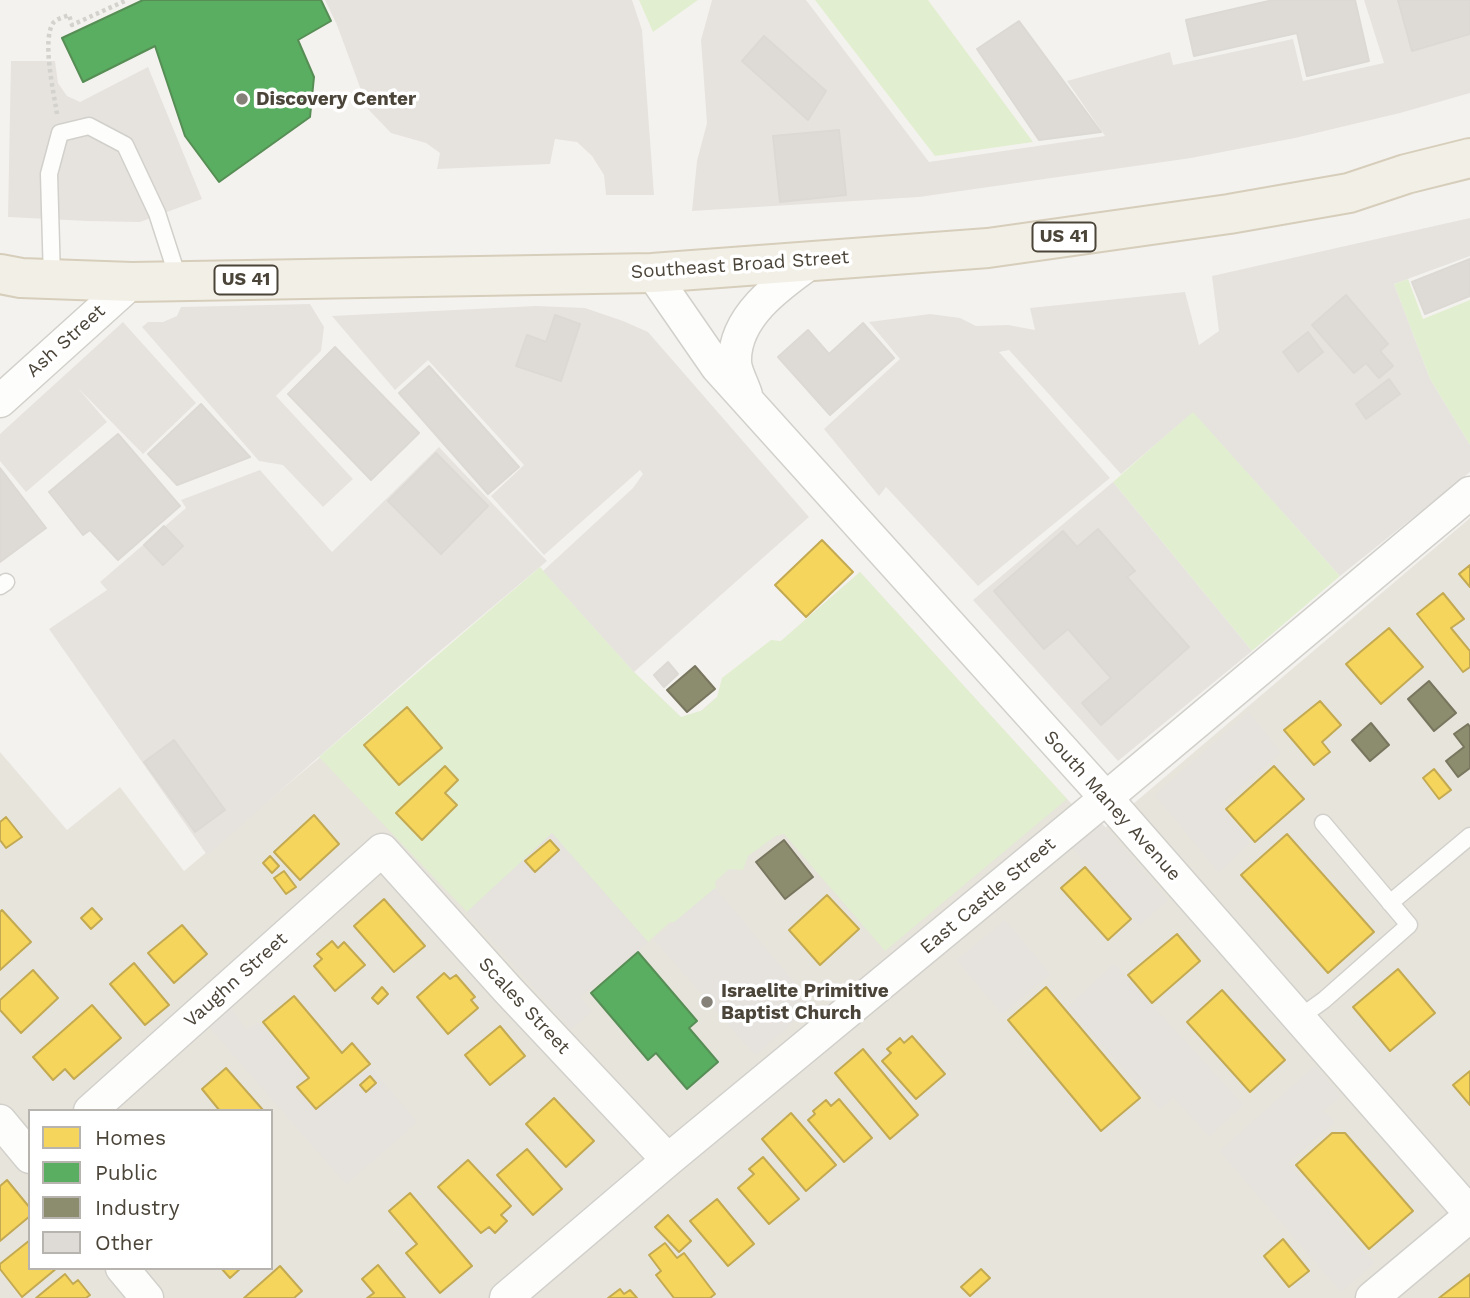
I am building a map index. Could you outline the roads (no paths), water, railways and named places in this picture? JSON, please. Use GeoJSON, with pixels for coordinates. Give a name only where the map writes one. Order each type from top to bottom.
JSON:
{"type":"FeatureCollection","features":[{"type":"Feature","properties":{"kind":"main road","name":"Southeast Broad Street"},"geometry":{"type":"LineString","coordinates":[[0,274],[21,278],[132,282],[652,273],[988,248],[1229,214],[1349,193],[1406,174],[1470,158]]}},
{"type":"Feature","properties":{"kind":"street","name":"South Maney Avenue"},"geometry":{"type":"LineString","coordinates":[[749,403],[735,365],[738,340],[746,321],[790,277],[813,261]]}},
{"type":"Feature","properties":{"kind":"street","name":"South Maney Avenue"},"geometry":{"type":"LineString","coordinates":[[652,273],[717,367],[1106,798],[1470,1214]]}},
{"type":"Feature","properties":{"kind":"street","name":"Ash Street"},"geometry":{"type":"LineString","coordinates":[[0,401],[132,282]]}},
{"type":"Feature","properties":{"kind":"street","name":"East Castle Street"},"geometry":{"type":"LineString","coordinates":[[506,1298],[1470,493]]}},
{"type":"Feature","properties":{"kind":"street","name":"Scales Street"},"geometry":{"type":"LineString","coordinates":[[382,850],[508,990],[668,1160]]}},
{"type":"Feature","properties":{"kind":"street","name":"Vaughn Street"},"geometry":{"type":"LineString","coordinates":[[92,1109],[382,850]]}},
{"type":"Feature","properties":{"kind":"street"},"geometry":{"type":"LineString","coordinates":[[0,1121],[28,1155]]}},
{"type":"Feature","properties":{"kind":"street"},"geometry":{"type":"LineString","coordinates":[[1372,1298],[1470,1214]]}},
{"type":"Feature","properties":{"kind":"street"},"geometry":{"type":"LineString","coordinates":[[124,1270],[147,1298]]}},
{"type":"Feature","properties":{"kind":"lane"},"geometry":{"type":"LineString","coordinates":[[52,279],[49,174],[60,133],[89,125],[125,145],[157,213],[179,281]]}},
{"type":"Feature","properties":{"kind":"lane"},"geometry":{"type":"LineString","coordinates":[[1298,1018],[1324,1000],[1409,925],[1323,823]]}},
{"type":"Feature","properties":{"kind":"lane"},"geometry":{"type":"LineString","coordinates":[[1390,903],[1470,836]]}},
{"type":"Feature","properties":{"kind":"place","name":"Discovery Center"},"geometry":{"type":"Point","coordinates":[242,99]}},
{"type":"Feature","properties":{"kind":"place","name":"Israelite Primitive Baptist Church"},"geometry":{"type":"Point","coordinates":[707,1002]}}]}
